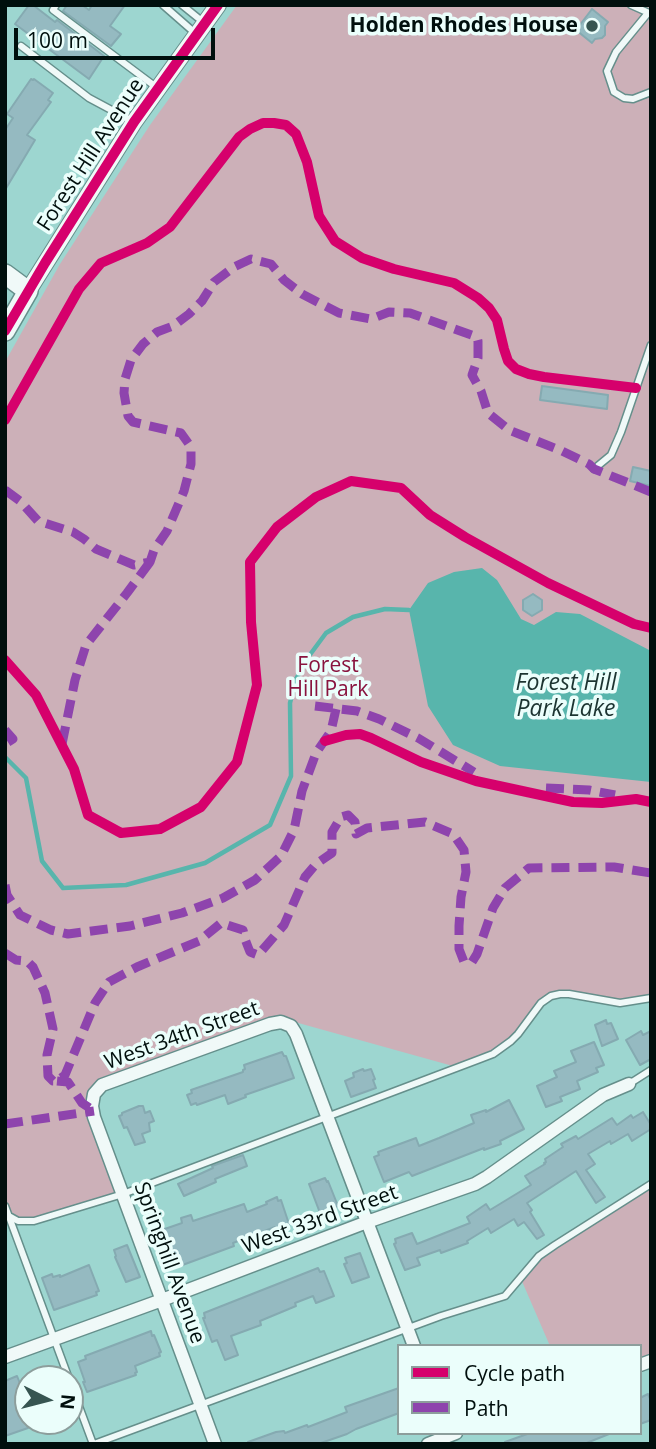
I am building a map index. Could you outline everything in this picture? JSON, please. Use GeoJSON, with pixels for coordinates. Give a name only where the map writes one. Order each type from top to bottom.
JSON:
{"type":"FeatureCollection","features":[{"type":"Feature","properties":{"kind":"main road","name":"Forest Hill Avenue"},"geometry":{"type":"LineString","coordinates":[[5,331],[134,122],[218,5]]}},
{"type":"Feature","properties":{"kind":"main road"},"geometry":{"type":"LineString","coordinates":[[5,274],[28,290]]}},
{"type":"Feature","properties":{"kind":"street","name":"West 34th Street"},"geometry":{"type":"LineString","coordinates":[[94,1094],[109,1082],[281,1022],[291,1026],[296,1034],[327,1116]]}},
{"type":"Feature","properties":{"kind":"street","name":"West 33rd Street"},"geometry":{"type":"LineString","coordinates":[[5,1357],[475,1184],[603,1095],[629,1084]]}},
{"type":"Feature","properties":{"kind":"street","name":"Springhill Avenue"},"geometry":{"type":"LineString","coordinates":[[94,1094],[94,1116],[215,1444]]}},
{"type":"Feature","properties":{"kind":"street"},"geometry":{"type":"LineString","coordinates":[[327,1116],[413,1344]]}},
{"type":"Feature","properties":{"kind":"street"},"geometry":{"type":"LineString","coordinates":[[428,1444],[450,1437]]}},
{"type":"Feature","properties":{"kind":"lane"},"geometry":{"type":"LineString","coordinates":[[56,5],[53,10],[158,88]]}},
{"type":"Feature","properties":{"kind":"lane"},"geometry":{"type":"LineString","coordinates":[[163,5],[201,29]]}},
{"type":"Feature","properties":{"kind":"lane"},"geometry":{"type":"LineString","coordinates":[[182,5],[201,29]]}},
{"type":"Feature","properties":{"kind":"lane"},"geometry":{"type":"LineString","coordinates":[[631,5],[649,14],[616,52],[607,71],[614,92],[624,98],[633,99],[651,92]]}},
{"type":"Feature","properties":{"kind":"lane"},"geometry":{"type":"LineString","coordinates":[[20,46],[89,98],[134,122]]}},
{"type":"Feature","properties":{"kind":"lane"},"geometry":{"type":"LineString","coordinates":[[594,469],[611,455],[651,345]]}},
{"type":"Feature","properties":{"kind":"lane"},"geometry":{"type":"LineString","coordinates":[[9,1216],[18,1221],[34,1221],[123,1194],[493,1054],[518,1034],[541,1003],[551,996],[569,994],[620,1003],[651,998]]}},
{"type":"Feature","properties":{"kind":"lane"},"geometry":{"type":"LineString","coordinates":[[629,1084],[651,1070]]}},
{"type":"Feature","properties":{"kind":"lane"},"geometry":{"type":"LineString","coordinates":[[84,1417],[94,1444],[441,1315],[505,1296],[544,1252],[651,1184]]}},
{"type":"Feature","properties":{"kind":"lane"},"geometry":{"type":"LineString","coordinates":[[5,1206],[64,1365]]}},
{"type":"Feature","properties":{"kind":"green space","name":"Forest Hill Park"},"geometry":{"type":"Polygon","coordinates":[[[237,5],[651,5],[651,997],[613,1000],[558,995],[545,1000],[509,1044],[460,1068],[284,1019],[106,1084],[93,1101],[122,1194],[11,1227],[5,1208],[5,362],[60,264],[150,125],[237,5]]]}},
{"type":"Feature","properties":{"kind":"green space"},"geometry":{"type":"Polygon","coordinates":[[[651,1183],[651,1360],[642,1363],[642,1344],[549,1344],[521,1279],[538,1258],[651,1183]]]}},
{"type":"Feature","properties":{"kind":"water","name":"Forest Hill Park Lake"},"geometry":{"type":"Polygon","coordinates":[[[482,568],[497,580],[521,619],[534,625],[556,612],[580,614],[651,651],[651,782],[500,766],[453,745],[428,706],[409,610],[428,583],[454,572],[482,568]]]}},
{"type":"Feature","properties":{"kind":"building"},"geometry":{"type":"Polygon","coordinates":[[[29,5],[33,5],[55,22],[57,20],[104,56],[89,79],[15,24],[29,5]]]}},
{"type":"Feature","properties":{"kind":"building"},"geometry":{"type":"Polygon","coordinates":[[[67,5],[82,5],[89,10],[92,5],[125,5],[110,26],[121,34],[111,46],[63,11],[67,5]]]}},
{"type":"Feature","properties":{"kind":"building","name":"Holden Rhodes House"},"geometry":{"type":"Polygon","coordinates":[[[592,9],[608,22],[605,35],[592,43],[576,30],[592,9]]]}},
{"type":"Feature","properties":{"kind":"building"},"geometry":{"type":"Polygon","coordinates":[[[31,79],[53,93],[48,100],[51,102],[27,135],[35,140],[5,190],[5,130],[13,118],[7,114],[31,79]]]}},
{"type":"Feature","properties":{"kind":"building"},"geometry":{"type":"Polygon","coordinates":[[[542,386],[608,395],[607,409],[540,400],[542,386]]]}},
{"type":"Feature","properties":{"kind":"building"},"geometry":{"type":"Polygon","coordinates":[[[633,467],[651,471],[651,486],[630,481],[633,467]]]}},
{"type":"Feature","properties":{"kind":"building"},"geometry":{"type":"Polygon","coordinates":[[[533,594],[542,600],[542,610],[532,616],[523,610],[523,600],[533,594]]]}},
{"type":"Feature","properties":{"kind":"building"},"geometry":{"type":"Polygon","coordinates":[[[606,1020],[607,1024],[611,1023],[618,1039],[602,1046],[595,1025],[606,1020]]]}},
{"type":"Feature","properties":{"kind":"building"},"geometry":{"type":"Polygon","coordinates":[[[641,1031],[643,1035],[651,1031],[651,1059],[640,1065],[626,1040],[641,1031]]]}},
{"type":"Feature","properties":{"kind":"building"},"geometry":{"type":"Polygon","coordinates":[[[594,1042],[604,1065],[596,1068],[598,1072],[577,1081],[580,1089],[560,1097],[562,1101],[546,1107],[537,1086],[557,1077],[554,1071],[576,1062],[571,1051],[594,1042]]]}},
{"type":"Feature","properties":{"kind":"building"},"geometry":{"type":"Polygon","coordinates":[[[282,1052],[294,1078],[245,1095],[246,1097],[228,1104],[225,1095],[191,1105],[187,1095],[192,1093],[191,1090],[243,1072],[244,1065],[282,1052]]]}},
{"type":"Feature","properties":{"kind":"building"},"geometry":{"type":"Polygon","coordinates":[[[371,1069],[376,1088],[351,1097],[345,1081],[354,1077],[353,1073],[371,1069]]]}},
{"type":"Feature","properties":{"kind":"building"},"geometry":{"type":"Polygon","coordinates":[[[509,1100],[524,1129],[500,1141],[501,1144],[412,1176],[409,1172],[384,1182],[374,1157],[379,1155],[378,1152],[416,1138],[419,1146],[474,1123],[471,1115],[486,1112],[509,1100]]]}},
{"type":"Feature","properties":{"kind":"building"},"geometry":{"type":"Polygon","coordinates":[[[143,1106],[145,1113],[150,1111],[154,1121],[149,1123],[150,1131],[142,1134],[145,1142],[135,1145],[119,1116],[143,1106]]]}},
{"type":"Feature","properties":{"kind":"building"},"geometry":{"type":"Polygon","coordinates":[[[643,1112],[651,1129],[632,1141],[628,1134],[588,1154],[595,1164],[586,1170],[605,1197],[596,1203],[576,1171],[527,1203],[544,1235],[537,1239],[524,1222],[518,1226],[514,1219],[491,1233],[488,1228],[467,1241],[468,1243],[417,1258],[420,1265],[405,1270],[394,1244],[395,1239],[412,1233],[417,1244],[470,1223],[467,1217],[486,1204],[490,1210],[531,1185],[525,1176],[545,1164],[545,1159],[563,1147],[561,1144],[576,1136],[578,1139],[612,1118],[617,1125],[631,1115],[633,1118],[643,1112]]]}},
{"type":"Feature","properties":{"kind":"building"},"geometry":{"type":"Polygon","coordinates":[[[243,1155],[247,1166],[184,1196],[178,1184],[213,1168],[212,1166],[243,1155]]]}},
{"type":"Feature","properties":{"kind":"building"},"geometry":{"type":"Polygon","coordinates":[[[325,1178],[338,1206],[320,1213],[309,1184],[325,1178]]]}},
{"type":"Feature","properties":{"kind":"building"},"geometry":{"type":"Polygon","coordinates":[[[277,1197],[278,1201],[281,1200],[289,1224],[233,1243],[234,1246],[169,1270],[159,1243],[162,1239],[159,1231],[182,1223],[181,1218],[191,1215],[193,1221],[244,1204],[247,1212],[277,1197]]]}},
{"type":"Feature","properties":{"kind":"building"},"geometry":{"type":"Polygon","coordinates":[[[127,1245],[140,1277],[126,1282],[114,1250],[127,1245]]]}},
{"type":"Feature","properties":{"kind":"building"},"geometry":{"type":"Polygon","coordinates":[[[360,1253],[369,1277],[352,1283],[344,1264],[347,1263],[345,1258],[360,1253]]]}},
{"type":"Feature","properties":{"kind":"building"},"geometry":{"type":"Polygon","coordinates":[[[89,1265],[99,1291],[96,1292],[97,1295],[54,1310],[42,1278],[52,1274],[53,1277],[60,1277],[89,1265]]]}},
{"type":"Feature","properties":{"kind":"building"},"geometry":{"type":"Polygon","coordinates":[[[318,1268],[320,1272],[324,1271],[334,1296],[316,1303],[313,1296],[260,1321],[261,1325],[231,1336],[238,1355],[225,1360],[217,1340],[212,1342],[203,1318],[204,1313],[318,1268]]]}},
{"type":"Feature","properties":{"kind":"building"},"geometry":{"type":"Polygon","coordinates":[[[151,1331],[161,1352],[160,1356],[135,1366],[136,1375],[87,1392],[84,1384],[84,1365],[79,1365],[78,1362],[86,1359],[85,1356],[151,1331]]]}},
{"type":"Feature","properties":{"kind":"building"},"geometry":{"type":"Polygon","coordinates":[[[14,1377],[14,1433],[5,1436],[5,1381],[14,1377]]]}},
{"type":"Feature","properties":{"kind":"building"},"geometry":{"type":"Polygon","coordinates":[[[397,1389],[397,1414],[347,1434],[318,1444],[248,1444],[276,1432],[285,1433],[307,1425],[308,1427],[347,1412],[345,1407],[397,1389]]]}},
{"type":"Feature","properties":{"kind":"building"},"geometry":{"type":"Polygon","coordinates":[[[648,1394],[651,1401],[651,1420],[642,1423],[642,1397],[648,1394]]]}},
{"type":"Feature","properties":{"kind":"building"},"geometry":{"type":"Polygon","coordinates":[[[524,1435],[606,1435],[584,1444],[505,1442],[524,1435]]]}},
{"type":"Feature","properties":{"kind":"waterway"},"geometry":{"type":"LineString","coordinates":[[5,757],[26,778],[42,861],[63,888],[126,885],[205,863],[270,825],[291,776],[290,703],[296,679],[326,633],[353,617],[385,609],[409,610]]}},
{"type":"Feature","properties":{"kind":"marked path"},"geometry":{"type":"LineString","coordinates":[[5,490],[20,501],[38,521],[73,532],[96,549],[134,565],[150,562],[184,491],[191,464],[191,447],[181,433],[133,422],[128,416],[124,393],[131,360],[157,332],[173,326],[189,314],[202,301],[214,282],[234,267],[251,259],[271,264],[284,280],[302,294],[339,313],[371,319],[389,312],[410,313],[477,337],[478,358],[472,375],[488,413],[509,430],[651,492]]}},
{"type":"Feature","properties":{"kind":"marked path"},"geometry":{"type":"LineString","coordinates":[[62,744],[75,680],[86,645],[150,562]]}},
{"type":"Feature","properties":{"kind":"marked path"},"geometry":{"type":"LineString","coordinates":[[315,706],[357,711],[379,719],[418,738],[474,772]]}},
{"type":"Feature","properties":{"kind":"marked path"},"geometry":{"type":"LineString","coordinates":[[5,885],[7,895],[20,915],[51,930],[68,934],[130,926],[182,913],[223,898],[255,880],[281,856],[294,830],[302,791],[316,753],[331,731],[336,709]]}},
{"type":"Feature","properties":{"kind":"marked path"},"geometry":{"type":"LineString","coordinates":[[5,730],[13,739],[5,744]]}},
{"type":"Feature","properties":{"kind":"marked path"},"geometry":{"type":"LineString","coordinates":[[546,788],[589,790],[615,795]]}},
{"type":"Feature","properties":{"kind":"marked path"},"geometry":{"type":"LineString","coordinates":[[5,953],[16,960],[27,961],[33,967],[45,993],[53,1029],[47,1055],[48,1076],[57,1081],[65,1075],[95,1003],[109,982],[199,941],[221,923],[243,930],[250,952],[258,955],[284,925],[305,877],[316,864],[332,853],[332,832],[341,817],[348,815],[355,822],[356,834],[367,828],[425,822],[453,834],[464,850],[466,872],[459,926],[459,949],[464,962],[472,962],[477,954],[493,908],[505,888],[529,868],[614,867],[651,873]]}},
{"type":"Feature","properties":{"kind":"marked path"},"geometry":{"type":"LineString","coordinates":[[57,1081],[68,1082],[82,1103],[94,1111]]}},
{"type":"Feature","properties":{"kind":"marked path"},"geometry":{"type":"LineString","coordinates":[[5,1124],[94,1111]]}},
{"type":"Feature","properties":{"kind":"cycle path"},"geometry":{"type":"LineString","coordinates":[[5,331],[134,122],[218,5]]}},
{"type":"Feature","properties":{"kind":"cycle path"},"geometry":{"type":"LineString","coordinates":[[5,420],[79,289],[101,263],[147,243],[170,227],[239,137],[263,123],[286,125],[296,134],[307,162],[319,216],[335,241],[362,258],[394,269],[454,283],[478,298],[497,320],[508,361],[516,369],[544,377],[636,388]]}},
{"type":"Feature","properties":{"kind":"cycle path"},"geometry":{"type":"LineString","coordinates":[[5,660],[36,695],[74,769],[88,815],[121,833],[160,829],[201,807],[237,762],[257,685],[251,622],[250,562],[277,527],[316,497],[351,481],[401,488],[430,515],[465,537],[548,583],[634,624],[651,628]]}},
{"type":"Feature","properties":{"kind":"cycle path"},"geometry":{"type":"LineString","coordinates":[[325,741],[360,734],[421,762],[476,781],[573,802],[602,803],[636,799],[651,802]]}},
{"type":"Feature","properties":{"kind":"place","name":"Holden Rhodes House"},"geometry":{"type":"Point","coordinates":[592,26]}}]}
